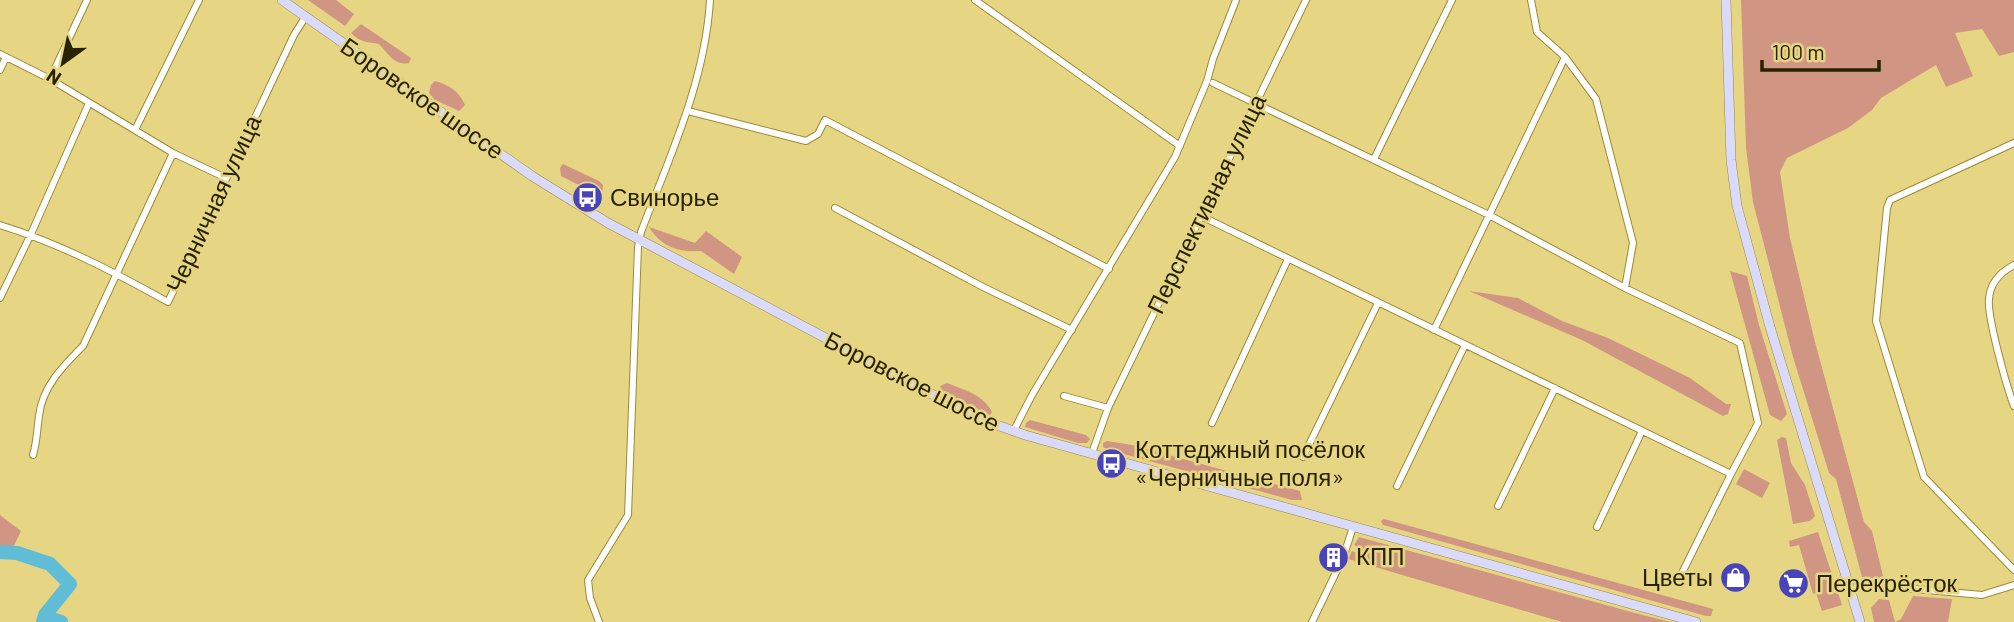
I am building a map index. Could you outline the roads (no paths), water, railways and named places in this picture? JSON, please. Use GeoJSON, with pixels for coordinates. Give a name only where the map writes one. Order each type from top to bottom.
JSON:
{"type":"FeatureCollection","features":[{"type":"Feature","properties":{"kind":"main road","name":"Боровское шоссе"},"geometry":{"type":"LineString","coordinates":[[282,0],[532,176],[640,241],[968,413],[1013,432],[1696,622]]}},
{"type":"Feature","properties":{"kind":"main road"},"geometry":{"type":"LineString","coordinates":[[1726,0],[1731,160],[1737,206],[1770,327],[1860,622]]}},
{"type":"Feature","properties":{"kind":"street"},"geometry":{"type":"LineString","coordinates":[[50,79],[87,0]]}},
{"type":"Feature","properties":{"kind":"street"},"geometry":{"type":"LineString","coordinates":[[135,130],[199,0]]}},
{"type":"Feature","properties":{"kind":"street"},"geometry":{"type":"LineString","coordinates":[[599,622],[590,598],[588,580],[628,515],[641,232],[688,111],[705,48],[710,0]]}},
{"type":"Feature","properties":{"kind":"street"},"geometry":{"type":"LineString","coordinates":[[975,0],[1180,146]]}},
{"type":"Feature","properties":{"kind":"street"},"geometry":{"type":"LineString","coordinates":[[1013,432],[1032,395],[1180,146],[1237,0]]}},
{"type":"Feature","properties":{"kind":"street","name":"Перспективная улица"},"geometry":{"type":"LineString","coordinates":[[1092,453],[1108,408],[1306,0]]}},
{"type":"Feature","properties":{"kind":"street"},"geometry":{"type":"LineString","coordinates":[[1374,159],[1451,0]]}},
{"type":"Feature","properties":{"kind":"street"},"geometry":{"type":"LineString","coordinates":[[1531,0],[1537,33],[1564,57],[1596,99],[1633,243],[1625,288]]}},
{"type":"Feature","properties":{"kind":"street","name":"Черничная улица"},"geometry":{"type":"LineString","coordinates":[[0,225],[31,234],[118,274],[168,302],[306,16]]}},
{"type":"Feature","properties":{"kind":"street"},"geometry":{"type":"LineString","coordinates":[[0,69],[3,55],[50,79],[173,153],[226,178]]}},
{"type":"Feature","properties":{"kind":"street"},"geometry":{"type":"LineString","coordinates":[[1434,330],[1564,57]]}},
{"type":"Feature","properties":{"kind":"street"},"geometry":{"type":"LineString","coordinates":[[1213,83],[1489,215],[1625,288],[1740,343],[1758,423],[1683,570]]}},
{"type":"Feature","properties":{"kind":"street"},"geometry":{"type":"LineString","coordinates":[[0,298],[89,103]]}},
{"type":"Feature","properties":{"kind":"street"},"geometry":{"type":"LineString","coordinates":[[688,111],[806,141],[818,134],[825,120],[1109,269]]}},
{"type":"Feature","properties":{"kind":"street"},"geometry":{"type":"LineString","coordinates":[[2014,143],[1890,200],[1876,315],[1924,477],[2014,570]]}},
{"type":"Feature","properties":{"kind":"street"},"geometry":{"type":"LineString","coordinates":[[33,455],[39,414],[47,390],[64,365],[83,346],[173,153]]}},
{"type":"Feature","properties":{"kind":"street"},"geometry":{"type":"LineString","coordinates":[[835,208],[983,287],[1072,330]]}},
{"type":"Feature","properties":{"kind":"street"},"geometry":{"type":"LineString","coordinates":[[1201,216],[1731,474]]}},
{"type":"Feature","properties":{"kind":"street"},"geometry":{"type":"LineString","coordinates":[[1212,423],[1288,258]]}},
{"type":"Feature","properties":{"kind":"street"},"geometry":{"type":"LineString","coordinates":[[2014,265],[2001,274],[1992,287],[1989,300],[2014,406]]}},
{"type":"Feature","properties":{"kind":"street"},"geometry":{"type":"LineString","coordinates":[[1303,457],[1378,303]]}},
{"type":"Feature","properties":{"kind":"street"},"geometry":{"type":"LineString","coordinates":[[1397,486],[1465,345]]}},
{"type":"Feature","properties":{"kind":"street"},"geometry":{"type":"LineString","coordinates":[[1498,506],[1555,388]]}},
{"type":"Feature","properties":{"kind":"street"},"geometry":{"type":"LineString","coordinates":[[1064,396],[1108,408]]}},
{"type":"Feature","properties":{"kind":"street"},"geometry":{"type":"LineString","coordinates":[[1597,527],[1642,431]]}},
{"type":"Feature","properties":{"kind":"street"},"geometry":{"type":"LineString","coordinates":[[1312,622],[1343,558],[1353,527]]}},
{"type":"Feature","properties":{"kind":"street"},"geometry":{"type":"LineString","coordinates":[[1905,588],[1988,595],[2014,585]]}},
{"type":"Feature","properties":{"kind":"waterway"},"geometry":{"type":"LineString","coordinates":[[0,552],[17,553],[50,564],[70,584],[45,615],[43,622]]}},
{"type":"Feature","properties":{"kind":"waterway"},"geometry":{"type":"LineString","coordinates":[[54,622],[61,622]]}},
{"type":"Feature","properties":{"kind":"place","name":"Свинорье"},"geometry":{"type":"Point","coordinates":[587,198]}},
{"type":"Feature","properties":{"kind":"place","name":"Коттеджный посёлок «Черничные поля»"},"geometry":{"type":"Point","coordinates":[1112,464]}},
{"type":"Feature","properties":{"kind":"place","name":"КПП"},"geometry":{"type":"Point","coordinates":[1333,557]}},
{"type":"Feature","properties":{"kind":"place","name":"Цветы"},"geometry":{"type":"Point","coordinates":[1736,578]}},
{"type":"Feature","properties":{"kind":"place","name":"Перекрёсток"},"geometry":{"type":"Point","coordinates":[1793,584]}}]}
